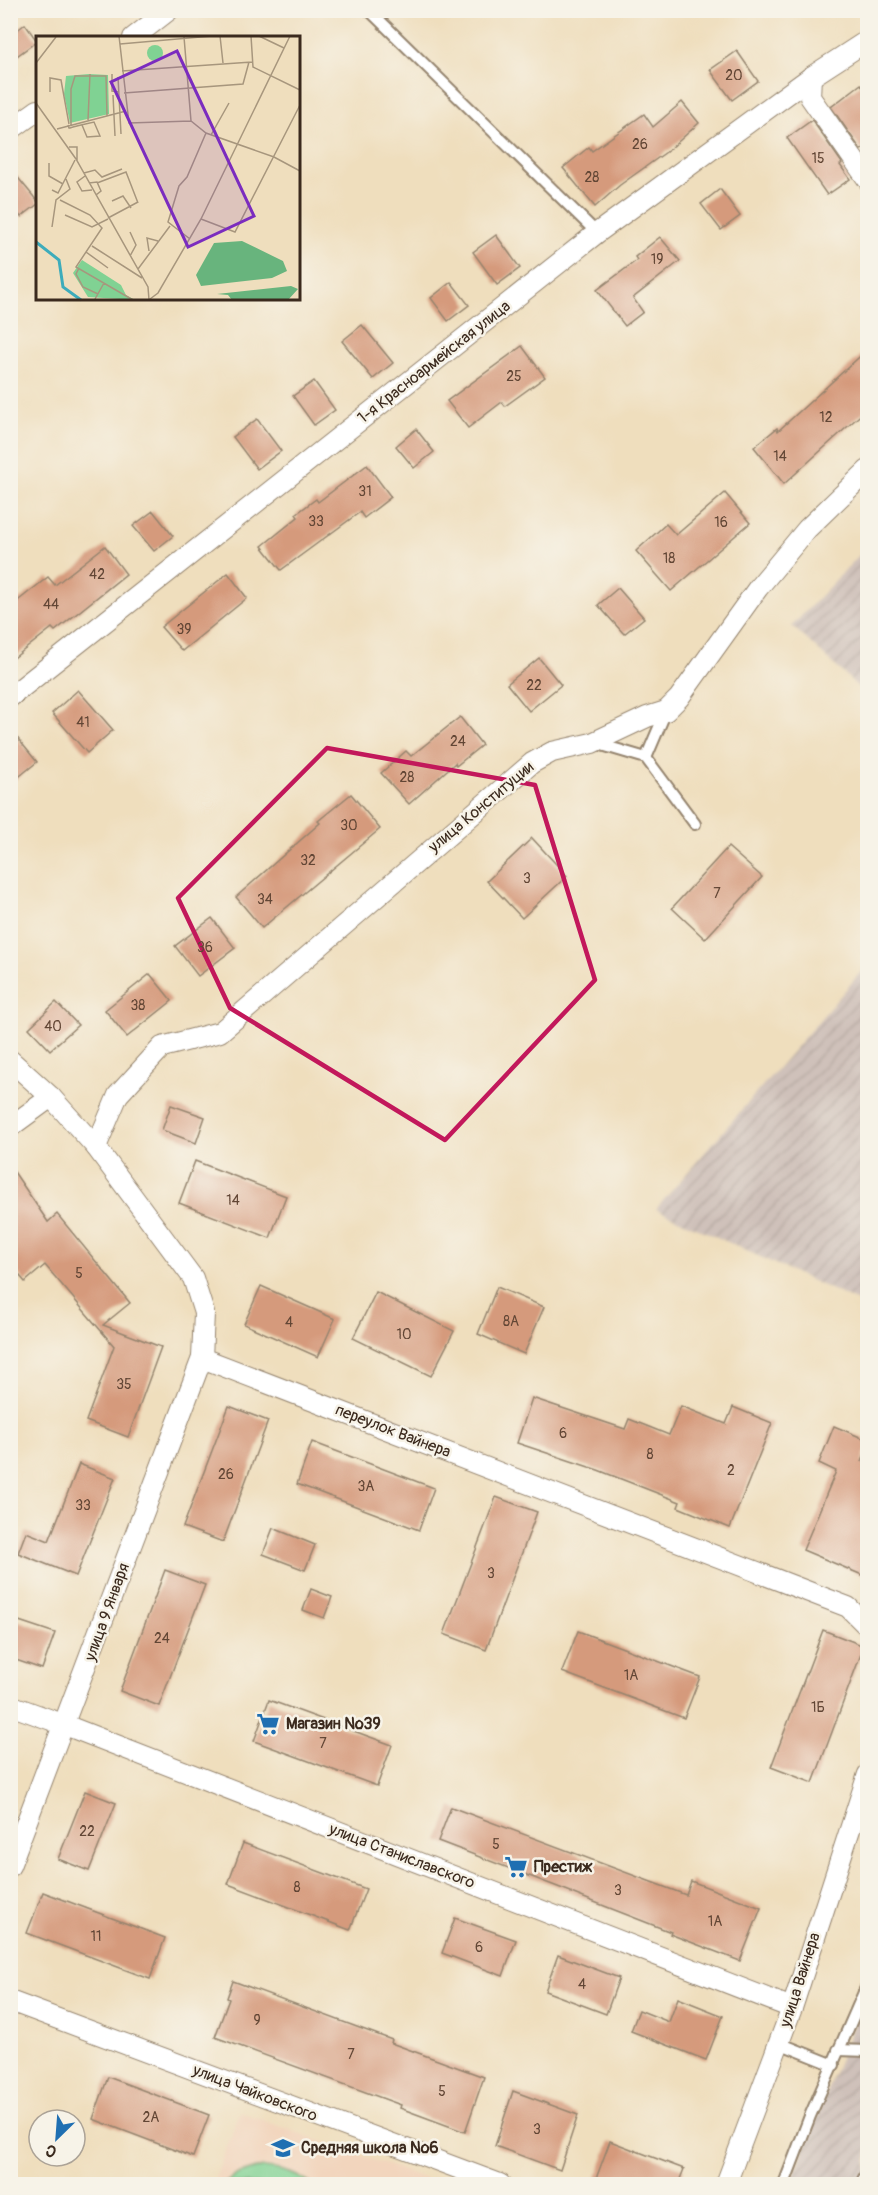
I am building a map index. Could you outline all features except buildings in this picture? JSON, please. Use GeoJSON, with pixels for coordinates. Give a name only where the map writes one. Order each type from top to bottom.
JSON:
{"type":"FeatureCollection","features":[{"type":"Feature","properties":{"kind":"street"},"geometry":{"type":"LineString","coordinates":[[136,36],[169,10]]}},
{"type":"Feature","properties":{"kind":"street","name":"1-я Красноармейская улица"},"geometry":{"type":"LineString","coordinates":[[10,697],[597,234],[811,77],[867,40]]}},
{"type":"Feature","properties":{"kind":"street"},"geometry":{"type":"LineString","coordinates":[[811,77],[810,97],[867,180]]}},
{"type":"Feature","properties":{"kind":"street"},"geometry":{"type":"LineString","coordinates":[[10,130],[36,111]]}},
{"type":"Feature","properties":{"kind":"street","name":"улица Конституции"},"geometry":{"type":"LineString","coordinates":[[96,1147],[118,1095],[162,1047],[220,1032],[532,763],[552,752],[592,742],[647,717],[666,711],[679,698],[758,588],[800,537],[867,470]]}},
{"type":"Feature","properties":{"kind":"street"},"geometry":{"type":"LineString","coordinates":[[10,1060],[51,1098],[96,1147],[194,1278],[204,1313],[202,1358]]}},
{"type":"Feature","properties":{"kind":"street"},"geometry":{"type":"LineString","coordinates":[[10,1126],[51,1098]]}},
{"type":"Feature","properties":{"kind":"street","name":"переулок Вайнера"},"geometry":{"type":"LineString","coordinates":[[202,1358],[848,1607],[867,1627]]}},
{"type":"Feature","properties":{"kind":"street","name":"улица 9 Января"},"geometry":{"type":"LineString","coordinates":[[10,1866],[202,1358]]}},
{"type":"Feature","properties":{"kind":"street","name":"улица Станиславского"},"geometry":{"type":"LineString","coordinates":[[10,1705],[792,2008]]}},
{"type":"Feature","properties":{"kind":"street","name":"улица Вайнера"},"geometry":{"type":"LineString","coordinates":[[726,2184],[792,2008],[863,1800],[867,1774]]}},
{"type":"Feature","properties":{"kind":"street","name":"улица Чайковского"},"geometry":{"type":"LineString","coordinates":[[10,2001],[500,2184]]}},
{"type":"Feature","properties":{"kind":"lane"},"geometry":{"type":"LineString","coordinates":[[369,10],[597,234]]}},
{"type":"Feature","properties":{"kind":"lane"},"geometry":{"type":"LineString","coordinates":[[646,758],[666,711]]}},
{"type":"Feature","properties":{"kind":"lane"},"geometry":{"type":"LineString","coordinates":[[592,742],[646,758],[695,824]]}},
{"type":"Feature","properties":{"kind":"lane"},"geometry":{"type":"LineString","coordinates":[[784,2184],[810,2116],[834,2065],[838,2050],[867,1983]]}},
{"type":"Feature","properties":{"kind":"lane"},"geometry":{"type":"LineString","coordinates":[[779,2043],[834,2065]]}},
{"type":"Feature","properties":{"kind":"lane"},"geometry":{"type":"LineString","coordinates":[[838,2050],[867,2051]]}},
{"type":"Feature","properties":{"kind":"lane"},"geometry":{"type":"LineString","coordinates":[[861,2184],[867,2170]]}},
{"type":"Feature","properties":{"kind":"highlighted area"},"geometry":{"type":"Polygon","coordinates":[[[327,748],[535,785],[595,980],[445,1140],[230,1008],[178,898],[327,748]]]}},
{"type":"Feature","properties":{"kind":"shaded area"},"geometry":{"type":"Polygon","coordinates":[[[867,547],[867,695],[792,626],[867,547]]]}},
{"type":"Feature","properties":{"kind":"shaded area"},"geometry":{"type":"Polygon","coordinates":[[[867,965],[867,1306],[656,1209],[867,965]]]}},
{"type":"Feature","properties":{"kind":"shaded area"},"geometry":{"type":"Polygon","coordinates":[[[867,1993],[867,2184],[790,2184],[850,2033],[867,1993]]]}},
{"type":"Feature","properties":{"kind":"shaded area","name":"Средняя школа №6"},"geometry":{"type":"Polygon","coordinates":[[[240,2112],[440,2184],[213,2184],[240,2112]]]}},
{"type":"Feature","properties":{"kind":"green space"},"geometry":{"type":"Polygon","coordinates":[[[257,2168],[286,2172],[311,2184],[224,2184],[238,2174],[257,2168]]]}},
{"type":"Feature","properties":{"kind":"place","name":"Магазин №39"},"geometry":{"type":"Point","coordinates":[268,1724]}},
{"type":"Feature","properties":{"kind":"place","name":"Престиж"},"geometry":{"type":"Point","coordinates":[516,1867]}},
{"type":"Feature","properties":{"kind":"place","name":"Средняя школа №6"},"geometry":{"type":"Point","coordinates":[283,2148]}}]}
